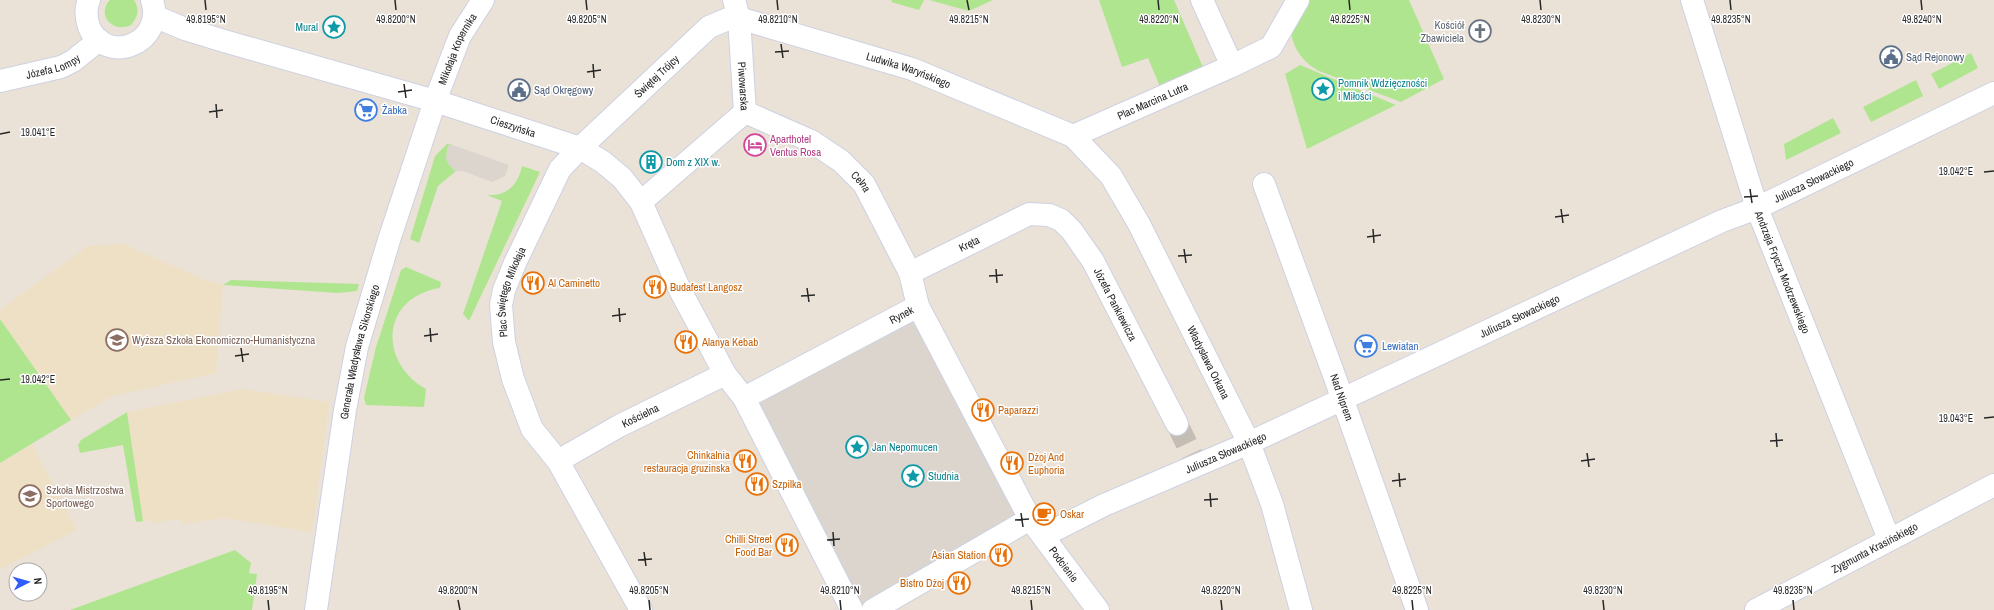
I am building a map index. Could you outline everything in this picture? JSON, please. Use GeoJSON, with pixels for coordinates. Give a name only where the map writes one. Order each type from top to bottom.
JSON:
{"type":"FeatureCollection","features":[{"type":"Feature","properties":{"kind":"street"},"geometry":{"type":"LineString","coordinates":[[89,0],[86,12],[87,22],[91,32],[99,40],[108,45],[118,47],[128,46],[138,42],[146,36],[152,26],[153,8]]}},
{"type":"Feature","properties":{"kind":"street","name":"Mikołaja Kopernika"},"geometry":{"type":"LineString","coordinates":[[435,101],[460,36],[483,0]]}},
{"type":"Feature","properties":{"kind":"street"},"geometry":{"type":"LineString","coordinates":[[1202,0],[1232,66]]}},
{"type":"Feature","properties":{"kind":"street","name":"Plac Marcina Lutra"},"geometry":{"type":"LineString","coordinates":[[1073,136],[1232,66],[1271,47],[1298,0]]}},
{"type":"Feature","properties":{"kind":"street","name":"Andrzeja Frycza Modrzewskiego"},"geometry":{"type":"LineString","coordinates":[[1692,0],[1757,208],[1890,540]]}},
{"type":"Feature","properties":{"kind":"street","name":"Cieszyńska"},"geometry":{"type":"LineString","coordinates":[[153,8],[185,29],[435,101],[580,148],[603,162],[622,178],[640,202],[680,290],[725,374],[744,398]]}},
{"type":"Feature","properties":{"kind":"street","name":"Piwowarska"},"geometry":{"type":"LineString","coordinates":[[640,202],[745,112],[736,9]]}},
{"type":"Feature","properties":{"kind":"street","name":"Ludwika Waryńskiego"},"geometry":{"type":"LineString","coordinates":[[736,9],[912,69],[1073,136]]}},
{"type":"Feature","properties":{"kind":"street","name":"Świętej Trójcy"},"geometry":{"type":"LineString","coordinates":[[580,148],[709,27],[723,20],[736,9]]}},
{"type":"Feature","properties":{"kind":"street","name":"Józefa Lompy"},"geometry":{"type":"LineString","coordinates":[[0,81],[61,67],[73,61],[99,40]]}},
{"type":"Feature","properties":{"kind":"street","name":"Juliusza Słowackiego"},"geometry":{"type":"LineString","coordinates":[[1036,527],[1111,502],[1249,443],[1722,221],[1757,208],[1994,94]]}},
{"type":"Feature","properties":{"kind":"street","name":"Generała Władysława Sikorskiego"},"geometry":{"type":"LineString","coordinates":[[316,610],[345,410],[357,347],[389,240],[435,101]]}},
{"type":"Feature","properties":{"kind":"street","name":"Celna"},"geometry":{"type":"LineString","coordinates":[[745,112],[811,141],[841,161],[864,184],[910,273],[918,306]]}},
{"type":"Feature","properties":{"kind":"street","name":"Władysława Orkana"},"geometry":{"type":"LineString","coordinates":[[1073,136],[1111,176],[1139,224],[1249,443],[1272,504],[1301,610]]}},
{"type":"Feature","properties":{"kind":"street","name":"Plac Świętego Mikołaja"},"geometry":{"type":"LineString","coordinates":[[580,148],[560,170],[546,196],[504,290],[501,305],[504,342],[513,379],[532,429],[558,461],[641,610]]}},
{"type":"Feature","properties":{"kind":"street","name":"Nad Niprem"},"geometry":{"type":"LineString","coordinates":[[1264,184],[1343,399],[1417,610]]}},
{"type":"Feature","properties":{"kind":"street","name":"Kręta"},"geometry":{"type":"LineString","coordinates":[[910,273],[1028,214]]}},
{"type":"Feature","properties":{"kind":"street","name":"Józefa Pankiewicza"},"geometry":{"type":"LineString","coordinates":[[1028,214],[1049,214],[1061,220],[1072,231],[1093,262],[1177,424]]}},
{"type":"Feature","properties":{"kind":"street","name":"Rynek"},"geometry":{"type":"LineString","coordinates":[[744,398],[918,306],[1036,527]]}},
{"type":"Feature","properties":{"kind":"street","name":"Kościelna"},"geometry":{"type":"LineString","coordinates":[[558,461],[619,426],[725,374]]}},
{"type":"Feature","properties":{"kind":"street"},"geometry":{"type":"LineString","coordinates":[[744,398],[852,610]]}},
{"type":"Feature","properties":{"kind":"street","name":"Zygmunta Krasińskiego"},"geometry":{"type":"LineString","coordinates":[[1756,610],[1994,485]]}},
{"type":"Feature","properties":{"kind":"street"},"geometry":{"type":"LineString","coordinates":[[873,610],[1036,527]]}},
{"type":"Feature","properties":{"kind":"street","name":"Podcienie"},"geometry":{"type":"LineString","coordinates":[[1036,527],[1098,610]]}},
{"type":"Feature","properties":{"kind":"shaded area"},"geometry":{"type":"Polygon","coordinates":[[[450,144],[509,165],[505,176],[492,182],[463,171],[456,171],[449,165],[446,159],[447,149],[450,144]]]}},
{"type":"Feature","properties":{"kind":"shaded area","name":"Wyższa Szkoła Ekonomiczno-Humanistyczna"},"geometry":{"type":"Polygon","coordinates":[[[124,244],[200,278],[223,285],[216,373],[113,396],[71,420],[0,319],[0,310],[88,246],[124,244]]]}},
{"type":"Feature","properties":{"kind":"shaded area"},"geometry":{"type":"Polygon","coordinates":[[[918,306],[1030,519],[873,610],[852,610],[744,398],[918,306]]]}},
{"type":"Feature","properties":{"kind":"shaded area"},"geometry":{"type":"Polygon","coordinates":[[[242,389],[329,402],[312,532],[223,518],[182,524],[180,519],[151,523],[151,520],[143,521],[127,412],[242,389]]]}},
{"type":"Feature","properties":{"kind":"shaded area","name":"Szkoła Mistrzostwa Sportowego"},"geometry":{"type":"Polygon","coordinates":[[[32,444],[77,530],[14,562],[8,562],[8,565],[0,569],[0,463],[32,444]]]}},
{"type":"Feature","properties":{"kind":"green space"},"geometry":{"type":"Polygon","coordinates":[[[110,0],[134,0],[138,10],[131,25],[118,27],[112,25],[108,21],[105,16],[105,11],[106,5],[110,0]]]}},
{"type":"Feature","properties":{"kind":"green space"},"geometry":{"type":"Polygon","coordinates":[[[892,0],[924,0],[919,10],[891,2],[892,0]]]}},
{"type":"Feature","properties":{"kind":"green space"},"geometry":{"type":"Polygon","coordinates":[[[929,0],[993,0],[969,11],[929,0]]]}},
{"type":"Feature","properties":{"kind":"green space"},"geometry":{"type":"Polygon","coordinates":[[[1099,0],[1174,0],[1206,74],[1163,94],[1148,58],[1122,67],[1099,0]]]}},
{"type":"Feature","properties":{"kind":"green space"},"geometry":{"type":"Polygon","coordinates":[[[1301,0],[1409,0],[1444,79],[1401,102],[1319,71],[1304,60],[1297,50],[1292,38],[1291,32],[1301,0]]]}},
{"type":"Feature","properties":{"kind":"green space"},"geometry":{"type":"Polygon","coordinates":[[[1971,53],[1978,68],[1939,89],[1931,74],[1971,53]]]}},
{"type":"Feature","properties":{"kind":"green space"},"geometry":{"type":"Polygon","coordinates":[[[1300,65],[1396,105],[1307,149],[1285,74],[1300,65]]]}},
{"type":"Feature","properties":{"kind":"green space"},"geometry":{"type":"Polygon","coordinates":[[[1916,80],[1923,96],[1871,122],[1863,107],[1916,80]]]}},
{"type":"Feature","properties":{"kind":"green space"},"geometry":{"type":"Polygon","coordinates":[[[1833,118],[1841,133],[1786,160],[1784,144],[1833,118]]]}},
{"type":"Feature","properties":{"kind":"green space"},"geometry":{"type":"Polygon","coordinates":[[[447,144],[450,144],[447,149],[453,169],[456,171],[438,186],[419,243],[410,239],[435,156],[447,144]]]}},
{"type":"Feature","properties":{"kind":"green space"},"geometry":{"type":"Polygon","coordinates":[[[522,166],[540,172],[469,321],[463,314],[502,201],[487,195],[500,194],[510,188],[518,179],[522,166]]]}},
{"type":"Feature","properties":{"kind":"green space"},"geometry":{"type":"Polygon","coordinates":[[[406,267],[441,282],[440,288],[421,294],[406,304],[397,317],[393,331],[394,347],[399,363],[410,377],[426,389],[424,407],[366,405],[364,398],[376,347],[401,270],[406,267]]]}},
{"type":"Feature","properties":{"kind":"green space"},"geometry":{"type":"Polygon","coordinates":[[[231,280],[359,284],[357,291],[338,293],[223,285],[231,280]]]}},
{"type":"Feature","properties":{"kind":"green space"},"geometry":{"type":"Polygon","coordinates":[[[0,319],[71,420],[0,463],[0,319]]]}},
{"type":"Feature","properties":{"kind":"green space"},"geometry":{"type":"Polygon","coordinates":[[[127,412],[143,521],[136,522],[123,445],[80,453],[78,445],[81,440],[127,412]]]}},
{"type":"Feature","properties":{"kind":"green space"},"geometry":{"type":"Polygon","coordinates":[[[235,550],[251,563],[249,573],[257,574],[252,610],[70,610],[235,550]]]}},
{"type":"Feature","properties":{"kind":"tunnel"},"geometry":{"type":"LineString","coordinates":[[1177,424],[1194,459]]}},
{"type":"Feature","properties":{"kind":"place","name":"Mural"},"geometry":{"type":"Point","coordinates":[334,27]}},
{"type":"Feature","properties":{"kind":"place","name":"Kościół Zbawiciela"},"geometry":{"type":"Point","coordinates":[1480,31]}},
{"type":"Feature","properties":{"kind":"place","name":"Sąd Rejonowy"},"geometry":{"type":"Point","coordinates":[1891,57]}},
{"type":"Feature","properties":{"kind":"place","name":"Pomnik Wdzięczności i Miłości"},"geometry":{"type":"Point","coordinates":[1323,89]}},
{"type":"Feature","properties":{"kind":"place","name":"Sąd Okręgowy"},"geometry":{"type":"Point","coordinates":[519,90]}},
{"type":"Feature","properties":{"kind":"place","name":"Żabka"},"geometry":{"type":"Point","coordinates":[366,110]}},
{"type":"Feature","properties":{"kind":"place","name":"Aparthotel Ventus Rosa"},"geometry":{"type":"Point","coordinates":[755,145]}},
{"type":"Feature","properties":{"kind":"place","name":"Dom z XIX w."},"geometry":{"type":"Point","coordinates":[651,162]}},
{"type":"Feature","properties":{"kind":"place","name":"Al Caminetto"},"geometry":{"type":"Point","coordinates":[533,283]}},
{"type":"Feature","properties":{"kind":"place","name":"Budafest Langosz"},"geometry":{"type":"Point","coordinates":[655,287]}},
{"type":"Feature","properties":{"kind":"place","name":"Wyższa Szkoła Ekonomiczno-Humanistyczna"},"geometry":{"type":"Point","coordinates":[117,340]}},
{"type":"Feature","properties":{"kind":"place","name":"Alanya Kebab"},"geometry":{"type":"Point","coordinates":[686,342]}},
{"type":"Feature","properties":{"kind":"place","name":"Lewiatan"},"geometry":{"type":"Point","coordinates":[1366,346]}},
{"type":"Feature","properties":{"kind":"place","name":"Paparazzi"},"geometry":{"type":"Point","coordinates":[983,410]}},
{"type":"Feature","properties":{"kind":"place","name":"Jan Nepomucen"},"geometry":{"type":"Point","coordinates":[857,447]}},
{"type":"Feature","properties":{"kind":"place","name":"Chinkalnia restauracja gruzinska"},"geometry":{"type":"Point","coordinates":[745,461]}},
{"type":"Feature","properties":{"kind":"place","name":"Dżoj And Euphoria"},"geometry":{"type":"Point","coordinates":[1012,463]}},
{"type":"Feature","properties":{"kind":"place","name":"Studnia"},"geometry":{"type":"Point","coordinates":[913,476]}},
{"type":"Feature","properties":{"kind":"place","name":"Szpilka"},"geometry":{"type":"Point","coordinates":[757,484]}},
{"type":"Feature","properties":{"kind":"place","name":"Szkoła Mistrzostwa Sportowego"},"geometry":{"type":"Point","coordinates":[30,496]}},
{"type":"Feature","properties":{"kind":"place","name":"Oskar"},"geometry":{"type":"Point","coordinates":[1044,514]}},
{"type":"Feature","properties":{"kind":"place","name":"Chilli Street Food Bar"},"geometry":{"type":"Point","coordinates":[787,545]}},
{"type":"Feature","properties":{"kind":"place","name":"Asian Station"},"geometry":{"type":"Point","coordinates":[1001,555]}},
{"type":"Feature","properties":{"kind":"place","name":"Bistro Dżoj"},"geometry":{"type":"Point","coordinates":[959,583]}}]}
